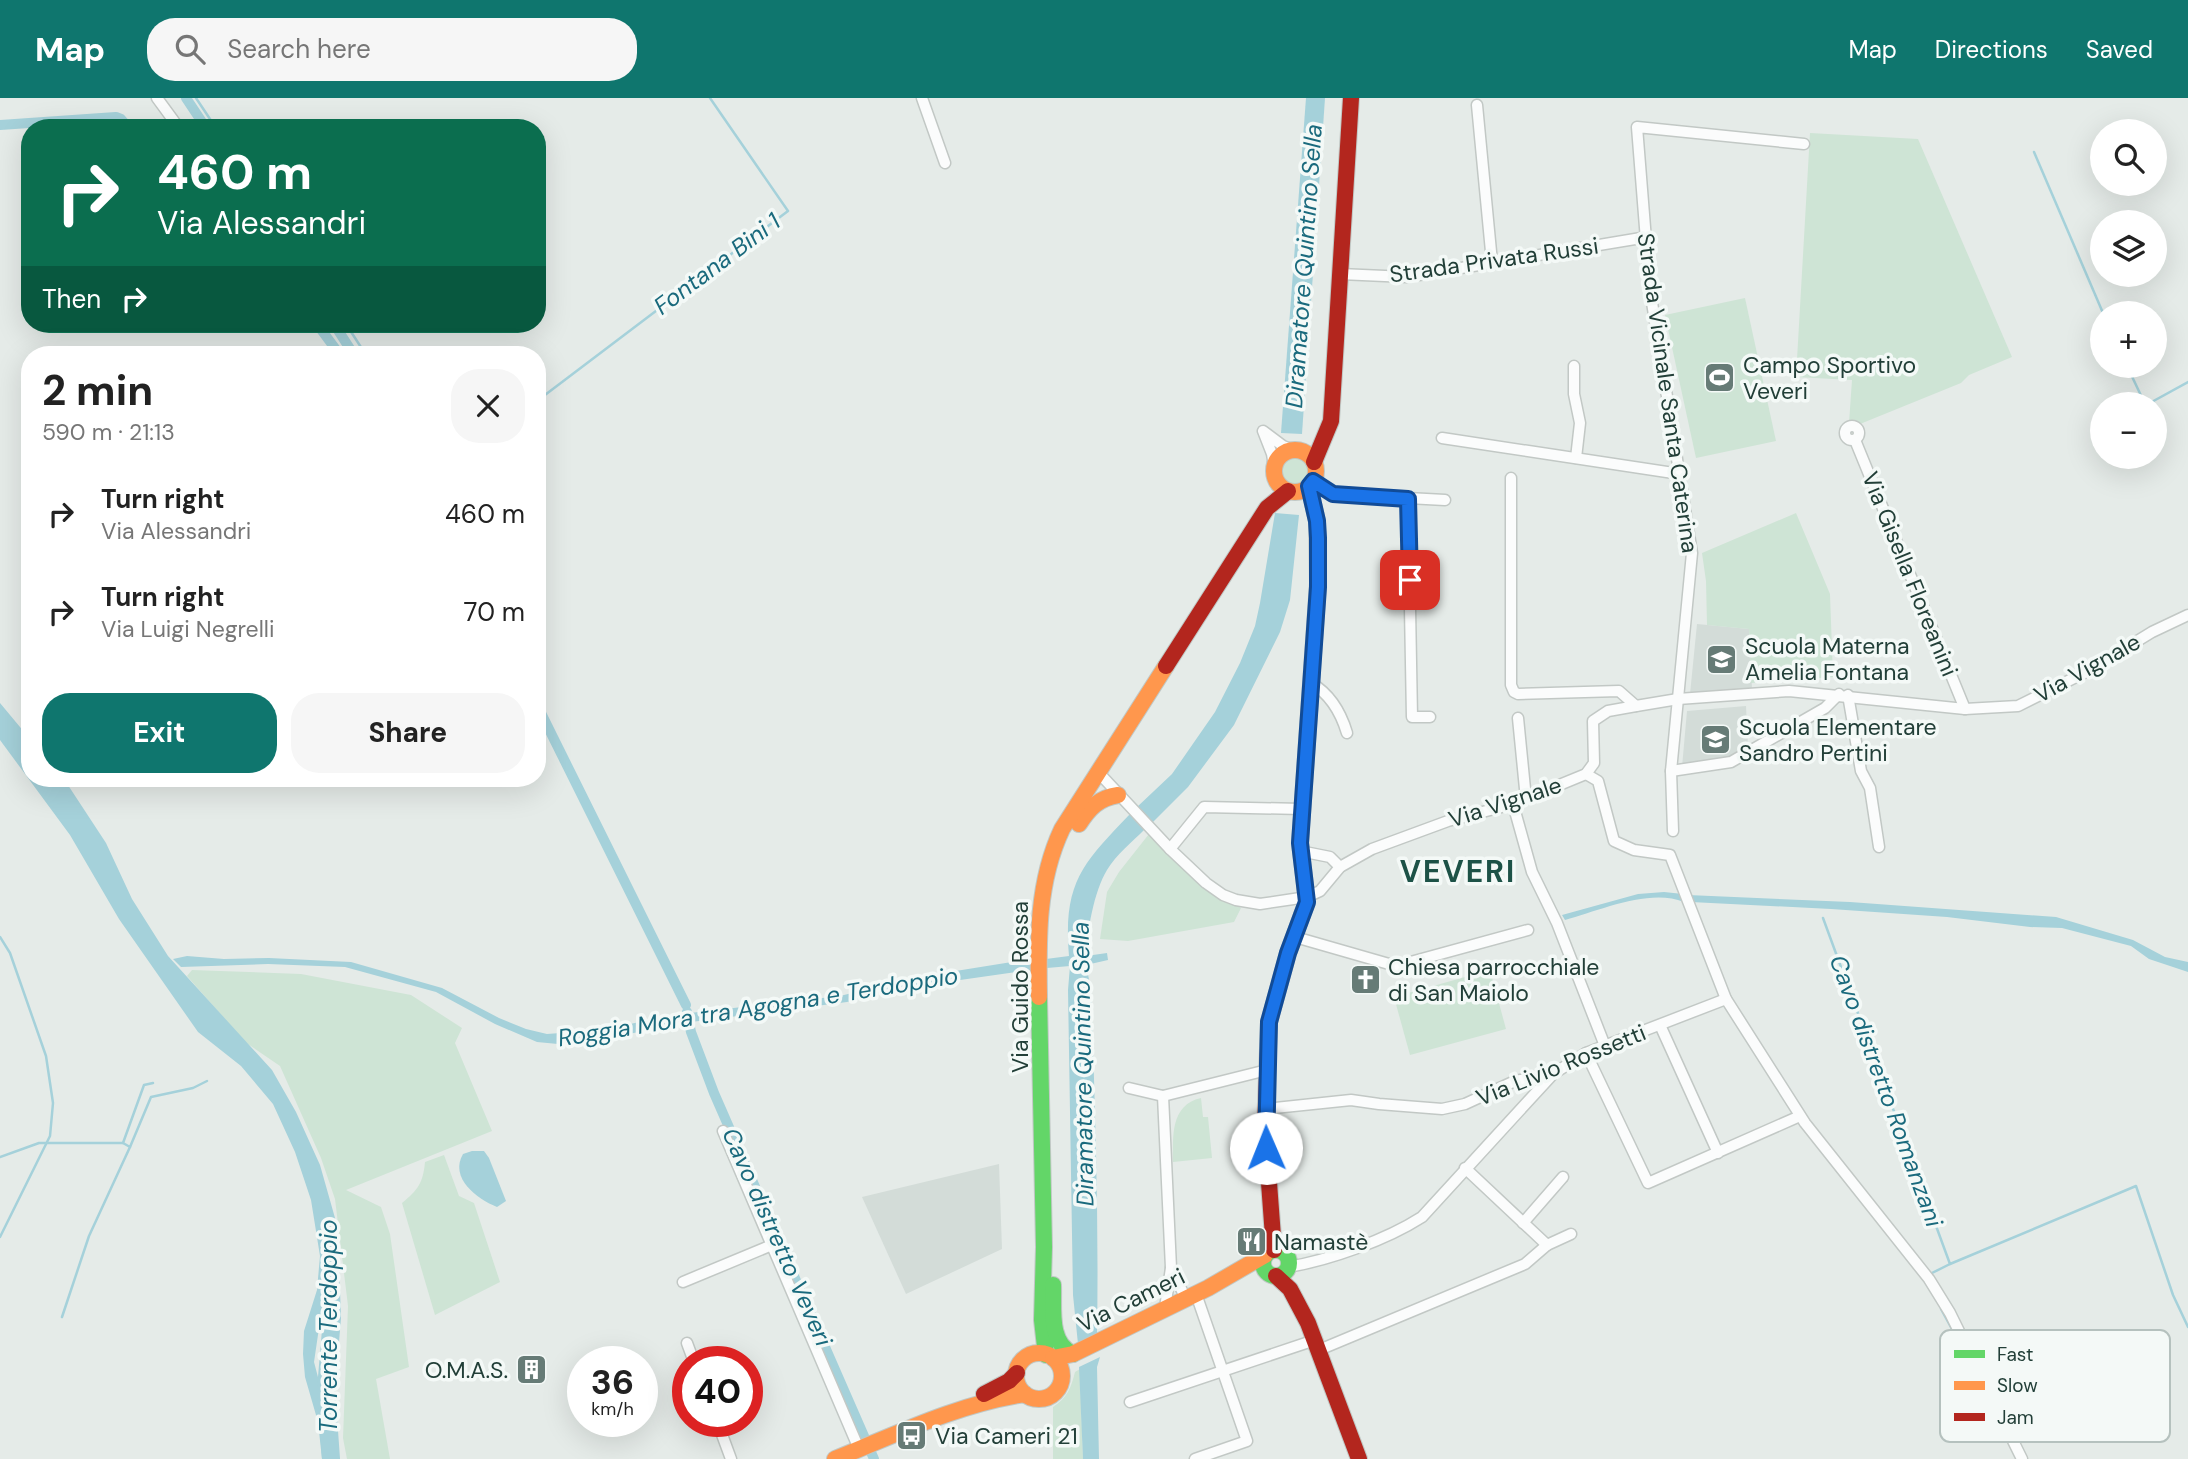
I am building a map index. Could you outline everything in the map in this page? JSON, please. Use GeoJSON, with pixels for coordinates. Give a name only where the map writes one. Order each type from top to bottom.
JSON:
{"type":"FeatureCollection","features":[{"type":"Feature","properties":{"kind":"main road"},"geometry":{"type":"LineString","coordinates":[[1314,462],[1331,421],[1351,98]]}},
{"type":"Feature","properties":{"kind":"main road"},"geometry":{"type":"LineString","coordinates":[[1311,484],[1296,491],[1280,479],[1280,455],[1296,450],[1314,436],[1322,421],[1334,342]]}},
{"type":"Feature","properties":{"kind":"main road"},"geometry":{"type":"LineString","coordinates":[[1296,450],[1305,453],[1316,468],[1311,484],[1318,538],[1318,587],[1300,851],[1307,897],[1269,1022],[1265,1109],[1270,1252],[1262,1265],[1277,1273],[1300,1292],[1308,1323],[1359,1459]]}},
{"type":"Feature","properties":{"kind":"main road","name":"Via Guido Rossa"},"geometry":{"type":"LineString","coordinates":[[1047,1360],[1042,1320],[1044,1247],[1038,922],[1051,852],[1062,829],[1267,508],[1280,479]]}},
{"type":"Feature","properties":{"kind":"main road"},"geometry":{"type":"LineString","coordinates":[[1047,874],[1092,805],[1102,797],[1118,795]]}},
{"type":"Feature","properties":{"kind":"main road"},"geometry":{"type":"LineString","coordinates":[[1044,1247],[1053,1281],[1056,1337],[1063,1350],[1073,1354]]}},
{"type":"Feature","properties":{"kind":"main road"},"geometry":{"type":"LineString","coordinates":[[1270,1252],[1285,1254],[1289,1262],[1277,1273]]}},
{"type":"Feature","properties":{"kind":"main road","name":"Via Cameri"},"geometry":{"type":"LineString","coordinates":[[1047,1360],[1073,1354],[1196,1294],[1270,1252]]}},
{"type":"Feature","properties":{"kind":"main road","name":"Via Cameri"},"geometry":{"type":"LineString","coordinates":[[1196,1294],[1277,1273]]}},
{"type":"Feature","properties":{"kind":"main road"},"geometry":{"type":"LineString","coordinates":[[835,1459],[955,1410],[1003,1396],[1025,1394],[1038,1399],[1051,1395],[1060,1384],[1047,1360],[1021,1363],[1017,1373],[1018,1385],[1025,1394]]}},
{"type":"Feature","properties":{"kind":"main road"},"geometry":{"type":"LineString","coordinates":[[955,1410],[999,1387],[1017,1373]]}},
{"type":"Feature","properties":{"kind":"street"},"geometry":{"type":"LineString","coordinates":[[157,98],[172,119]]}},
{"type":"Feature","properties":{"kind":"street"},"geometry":{"type":"LineString","coordinates":[[922,98],[945,163]]}},
{"type":"Feature","properties":{"kind":"street"},"geometry":{"type":"LineString","coordinates":[[1477,105],[1492,262]]}},
{"type":"Feature","properties":{"kind":"street","name":"Strada Vicinale Santa Caterina"},"geometry":{"type":"LineString","coordinates":[[1673,831],[1671,771],[1692,553],[1650,290],[1637,127],[1804,144]]}},
{"type":"Feature","properties":{"kind":"street","name":"Strada Privata Russi"},"geometry":{"type":"LineString","coordinates":[[1340,274],[1406,276],[1647,237]]}},
{"type":"Feature","properties":{"kind":"street"},"geometry":{"type":"LineString","coordinates":[[1574,366],[1574,394],[1580,424],[1576,458]]}},
{"type":"Feature","properties":{"kind":"street"},"geometry":{"type":"LineString","coordinates":[[1280,479],[1263,431],[1283,446],[1296,450]]}},
{"type":"Feature","properties":{"kind":"street"},"geometry":{"type":"LineString","coordinates":[[1442,438],[1680,474]]}},
{"type":"Feature","properties":{"kind":"street","name":"Via Gisella Floreanini"},"geometry":{"type":"LineString","coordinates":[[1855,440],[1965,709]]}},
{"type":"Feature","properties":{"kind":"street"},"geometry":{"type":"LineString","coordinates":[[1511,478],[1511,685],[1514,692],[1619,691],[1636,706]]}},
{"type":"Feature","properties":{"kind":"street"},"geometry":{"type":"LineString","coordinates":[[1311,484],[1333,494],[1445,500]]}},
{"type":"Feature","properties":{"kind":"street"},"geometry":{"type":"LineString","coordinates":[[1408,499],[1412,717],[1430,717]]}},
{"type":"Feature","properties":{"kind":"street","name":"Via Vignale"},"geometry":{"type":"LineString","coordinates":[[1307,897],[1320,891],[1340,867],[1372,849],[1447,821],[1513,804],[1586,774],[1594,763],[1593,721],[1608,710],[1678,699],[1789,691],[1843,694],[1965,709],[2018,706],[2090,670],[2152,632],[2188,615]]}},
{"type":"Feature","properties":{"kind":"street"},"geometry":{"type":"LineString","coordinates":[[1311,683],[1321,689],[1342,715],[1347,733]]}},
{"type":"Feature","properties":{"kind":"street"},"geometry":{"type":"LineString","coordinates":[[1671,771],[1731,762],[1825,708],[1843,694],[1861,771],[1870,788],[1879,847]]}},
{"type":"Feature","properties":{"kind":"street"},"geometry":{"type":"LineString","coordinates":[[1518,718],[1526,799]]}},
{"type":"Feature","properties":{"kind":"street"},"geometry":{"type":"LineString","coordinates":[[1098,772],[1170,849],[1223,895],[1260,904],[1307,897]]}},
{"type":"Feature","properties":{"kind":"street"},"geometry":{"type":"LineString","coordinates":[[1586,774],[1598,781],[1614,841],[1634,850],[1670,855],[1726,999],[1800,1116],[1927,1277],[1958,1330]]}},
{"type":"Feature","properties":{"kind":"street"},"geometry":{"type":"LineString","coordinates":[[1513,804],[1532,872],[1557,923],[1605,1046]]}},
{"type":"Feature","properties":{"kind":"street"},"geometry":{"type":"LineString","coordinates":[[1170,849],[1204,807],[1302,809]]}},
{"type":"Feature","properties":{"kind":"street"},"geometry":{"type":"LineString","coordinates":[[1300,851],[1331,857],[1340,867]]}},
{"type":"Feature","properties":{"kind":"street"},"geometry":{"type":"LineString","coordinates":[[1296,937],[1396,966],[1528,930]]}},
{"type":"Feature","properties":{"kind":"street","name":"Via Livio Rossetti"},"geometry":{"type":"LineString","coordinates":[[1265,1109],[1351,1100],[1442,1109],[1465,1104],[1515,1081],[1553,1074],[1586,1054],[1726,999]]}},
{"type":"Feature","properties":{"kind":"street"},"geometry":{"type":"LineString","coordinates":[[1660,1025],[1718,1153]]}},
{"type":"Feature","properties":{"kind":"street"},"geometry":{"type":"LineString","coordinates":[[1586,1054],[1648,1183],[1800,1116]]}},
{"type":"Feature","properties":{"kind":"street"},"geometry":{"type":"LineString","coordinates":[[1129,1088],[1163,1096],[1267,1070]]}},
{"type":"Feature","properties":{"kind":"street"},"geometry":{"type":"LineString","coordinates":[[1277,1273],[1398,1232],[1422,1217],[1553,1074]]}},
{"type":"Feature","properties":{"kind":"street"},"geometry":{"type":"LineString","coordinates":[[1163,1096],[1171,1268],[1165,1308]]}},
{"type":"Feature","properties":{"kind":"street"},"geometry":{"type":"LineString","coordinates":[[723,1131],[772,1245],[866,1447]]}},
{"type":"Feature","properties":{"kind":"street"},"geometry":{"type":"LineString","coordinates":[[1465,1168],[1547,1245]]}},
{"type":"Feature","properties":{"kind":"street"},"geometry":{"type":"LineString","coordinates":[[1523,1223],[1563,1177]]}},
{"type":"Feature","properties":{"kind":"street"},"geometry":{"type":"LineString","coordinates":[[1130,1402],[1317,1345],[1525,1264],[1547,1245],[1571,1234]]}},
{"type":"Feature","properties":{"kind":"street"},"geometry":{"type":"LineString","coordinates":[[683,1282],[772,1245]]}},
{"type":"Feature","properties":{"kind":"street"},"geometry":{"type":"LineString","coordinates":[[1171,1268],[1196,1294],[1247,1441],[1195,1459]]}},
{"type":"Feature","properties":{"kind":"street"},"geometry":{"type":"LineString","coordinates":[[723,1437],[731,1459]]}},
{"type":"Feature","properties":{"kind":"street"},"geometry":{"type":"LineString","coordinates":[[2014,1442],[2022,1459]]}},
{"type":"Feature","properties":{"kind":"shaded area","name":"Scuola Materna Amelia Fontana"},"geometry":{"type":"Polygon","coordinates":[[[1697,624],[1749,629],[1752,689],[1690,694],[1697,624]]]}},
{"type":"Feature","properties":{"kind":"shaded area","name":"Scuola Elementare Sandro Pertini"},"geometry":{"type":"Polygon","coordinates":[[[1746,706],[1748,747],[1729,758],[1682,767],[1687,711],[1746,706]]]}},
{"type":"Feature","properties":{"kind":"shaded area"},"geometry":{"type":"Polygon","coordinates":[[[999,1164],[1002,1249],[906,1294],[862,1197],[999,1164]]]}},
{"type":"Feature","properties":{"kind":"green space"},"geometry":{"type":"Polygon","coordinates":[[[1810,133],[1918,139],[2012,357],[1969,375],[1961,383],[1860,424],[1849,423],[1852,380],[1796,377],[1810,133]]]}},
{"type":"Feature","properties":{"kind":"green space","name":"Campo Sportivo Veveri"},"geometry":{"type":"Polygon","coordinates":[[[1745,298],[1776,441],[1696,458],[1665,315],[1745,298]]]}},
{"type":"Feature","properties":{"kind":"green space"},"geometry":{"type":"Polygon","coordinates":[[[1295,456],[1305,460],[1309,470],[1305,480],[1295,484],[1285,480],[1281,470],[1285,460],[1295,456]]]}},
{"type":"Feature","properties":{"kind":"green space"},"geometry":{"type":"Polygon","coordinates":[[[1796,513],[1830,594],[1833,677],[1751,683],[1749,629],[1707,625],[1702,553],[1796,513]]]}},
{"type":"Feature","properties":{"kind":"green space"},"geometry":{"type":"Polygon","coordinates":[[[1149,834],[1202,885],[1241,908],[1234,922],[1128,941],[1100,939],[1107,892],[1149,834]]]}},
{"type":"Feature","properties":{"kind":"green space"},"geometry":{"type":"Polygon","coordinates":[[[192,970],[301,974],[411,995],[462,1028],[455,1043],[492,1131],[346,1190],[381,1207],[390,1234],[409,1367],[376,1379],[390,1459],[347,1459],[343,1438],[348,1306],[335,1199],[321,1158],[280,1066],[245,1042],[187,976],[192,970]]]}},
{"type":"Feature","properties":{"kind":"green space"},"geometry":{"type":"Polygon","coordinates":[[[1490,970],[1506,1029],[1410,1055],[1394,997],[1490,970]]]}},
{"type":"Feature","properties":{"kind":"green space"},"geometry":{"type":"Polygon","coordinates":[[[1201,1098],[1203,1117],[1208,1117],[1212,1158],[1173,1162],[1175,1123],[1184,1107],[1201,1098]]]}},
{"type":"Feature","properties":{"kind":"green space"},"geometry":{"type":"Polygon","coordinates":[[[444,1155],[459,1196],[474,1203],[500,1282],[435,1315],[402,1203],[419,1186],[425,1162],[444,1155]]]}},
{"type":"Feature","properties":{"kind":"green space"},"geometry":{"type":"Polygon","coordinates":[[[1080,1369],[1083,1459],[1053,1459],[1053,1407],[1065,1396],[1075,1372],[1080,1369]]]}},
{"type":"Feature","properties":{"kind":"water","name":"Diramatore Quintino Sella"},"geometry":{"type":"Polygon","coordinates":[[[1306,98],[1325,98],[1302,434],[1281,433],[1306,98]]]}},
{"type":"Feature","properties":{"kind":"water"},"geometry":{"type":"Polygon","coordinates":[[[1275,513],[1299,515],[1290,600],[1280,632],[1234,725],[1188,787],[1151,824],[1136,808],[1172,774],[1215,712],[1255,626],[1275,513]]]}},
{"type":"Feature","properties":{"kind":"water"},"geometry":{"type":"Polygon","coordinates":[[[0,703],[21,728],[21,768],[0,740],[0,703]]]}},
{"type":"Feature","properties":{"kind":"water"},"geometry":{"type":"Polygon","coordinates":[[[35,787],[69,787],[106,843],[132,899],[168,956],[272,1070],[296,1112],[320,1165],[335,1218],[337,1246],[336,1268],[319,1328],[314,1362],[324,1400],[334,1459],[322,1459],[318,1422],[305,1377],[304,1331],[317,1290],[320,1256],[311,1200],[295,1152],[273,1104],[241,1066],[198,1032],[119,919],[70,835],[35,787]]]}},
{"type":"Feature","properties":{"kind":"water","name":"Diramatore Quintino Sella"},"geometry":{"type":"Polygon","coordinates":[[[1130,814],[1145,829],[1115,859],[1102,879],[1092,912],[1086,956],[1107,953],[1108,960],[1086,965],[1091,989],[1094,1075],[1097,1335],[1078,1344],[1073,1295],[1068,990],[1070,966],[1047,968],[1046,959],[1069,956],[1069,910],[1079,876],[1099,847],[1130,814]]]}},
{"type":"Feature","properties":{"kind":"water"},"geometry":{"type":"Polygon","coordinates":[[[1638,894],[1683,894],[1684,902],[1670,898],[1640,899],[1565,920],[1562,915],[1638,894]]]}},
{"type":"Feature","properties":{"kind":"water"},"geometry":{"type":"Polygon","coordinates":[[[1688,895],[1850,902],[2056,917],[2133,940],[2165,957],[2188,962],[2188,972],[2149,959],[2131,946],[2062,928],[1947,917],[1691,902],[1688,895]]]}},
{"type":"Feature","properties":{"kind":"water"},"geometry":{"type":"Polygon","coordinates":[[[187,956],[351,962],[442,988],[499,1018],[547,1034],[601,1030],[683,1013],[686,1023],[597,1040],[558,1044],[537,1042],[495,1024],[436,992],[345,967],[268,964],[181,967],[173,959],[187,956]]]}},
{"type":"Feature","properties":{"kind":"water","name":"Roggia Mora tra Agogna e Terdoppio"},"geometry":{"type":"Polygon","coordinates":[[[1030,959],[1031,970],[890,990],[847,1002],[691,1022],[690,1013],[840,996],[912,978],[1030,959]]]}},
{"type":"Feature","properties":{"kind":"water"},"geometry":{"type":"Polygon","coordinates":[[[484,1151],[489,1158],[506,1201],[497,1207],[481,1199],[462,1179],[460,1163],[463,1154],[484,1151]]]}},
{"type":"Feature","properties":{"kind":"water"},"geometry":{"type":"Polygon","coordinates":[[[1100,1357],[1097,1367],[1099,1459],[1083,1459],[1079,1367],[1100,1357]]]}},
{"type":"Feature","properties":{"kind":"waterway"},"geometry":{"type":"LineString","coordinates":[[186,98],[200,119]]}},
{"type":"Feature","properties":{"kind":"waterway","name":"Cavo distretto Veveri"},"geometry":{"type":"LineString","coordinates":[[196,98],[210,119]]}},
{"type":"Feature","properties":{"kind":"waterway","name":"Fontana Bini 1"},"geometry":{"type":"LineString","coordinates":[[546,394],[788,211],[710,98]]}},
{"type":"Feature","properties":{"kind":"waterway"},"geometry":{"type":"LineString","coordinates":[[87,119],[121,119]]}},
{"type":"Feature","properties":{"kind":"waterway"},"geometry":{"type":"LineString","coordinates":[[0,125],[21,124]]}},
{"type":"Feature","properties":{"kind":"waterway"},"geometry":{"type":"LineString","coordinates":[[2034,152],[2098,301]]}},
{"type":"Feature","properties":{"kind":"waterway"},"geometry":{"type":"LineString","coordinates":[[324,333],[333,346]]}},
{"type":"Feature","properties":{"kind":"waterway"},"geometry":{"type":"LineString","coordinates":[[340,333],[348,346]]}},
{"type":"Feature","properties":{"kind":"waterway","name":"Cavo distretto Veveri"},"geometry":{"type":"LineString","coordinates":[[352,333],[360,346]]}},
{"type":"Feature","properties":{"kind":"waterway"},"geometry":{"type":"LineString","coordinates":[[2133,378],[2139,392]]}},
{"type":"Feature","properties":{"kind":"waterway"},"geometry":{"type":"LineString","coordinates":[[2167,394],[2188,382]]}},
{"type":"Feature","properties":{"kind":"waterway","name":"Cavo distretto Veveri"},"geometry":{"type":"LineString","coordinates":[[546,723],[686,1005]]}},
{"type":"Feature","properties":{"kind":"waterway","name":"Cavo distretto Romanzani"},"geometry":{"type":"LineString","coordinates":[[1823,918],[1950,1264],[2136,1186],[2173,1295],[2188,1327]]}},
{"type":"Feature","properties":{"kind":"waterway"},"geometry":{"type":"LineString","coordinates":[[0,937],[10,953],[46,1056],[53,1103],[50,1136],[0,1237]]}},
{"type":"Feature","properties":{"kind":"waterway","name":"Cavo distretto Veveri"},"geometry":{"type":"LineString","coordinates":[[687,1012],[691,1032],[714,1093],[874,1459]]}},
{"type":"Feature","properties":{"kind":"waterway"},"geometry":{"type":"LineString","coordinates":[[0,1157],[39,1143],[123,1143],[130,1147],[151,1097],[193,1088],[207,1081]]}},
{"type":"Feature","properties":{"kind":"waterway"},"geometry":{"type":"LineString","coordinates":[[123,1143],[144,1085],[153,1083]]}},
{"type":"Feature","properties":{"kind":"waterway"},"geometry":{"type":"LineString","coordinates":[[62,1317],[89,1236],[130,1147]]}},
{"type":"Feature","properties":{"kind":"waterway","name":"Torrente Terdoppio"},"geometry":{"type":"LineString","coordinates":[[330,1263],[332,1318],[326,1389],[331,1459]]}},
{"type":"Feature","properties":{"kind":"waterway","name":"Cavo distretto Romanzani"},"geometry":{"type":"LineString","coordinates":[[1928,1275],[1950,1264]]}},
{"type":"Feature","properties":{"kind":"waterway","name":"Cavo distretto Romanzani"},"geometry":{"type":"LineString","coordinates":[[1941,1309],[1952,1330]]}},
{"type":"Feature","properties":{"kind":"traffic: fast"},"geometry":{"type":"LineString","coordinates":[[1302,915],[1307,902],[1300,843],[1318,583]]}},
{"type":"Feature","properties":{"kind":"traffic: fast"},"geometry":{"type":"LineString","coordinates":[[1039,997],[1044,1247],[1042,1320],[1046,1355]]}},
{"type":"Feature","properties":{"kind":"traffic: fast"},"geometry":{"type":"LineString","coordinates":[[1276,1250],[1285,1254],[1289,1263],[1285,1272],[1276,1276],[1267,1272],[1263,1263],[1267,1254],[1276,1250]]}},
{"type":"Feature","properties":{"kind":"traffic: fast"},"geometry":{"type":"LineString","coordinates":[[1053,1285],[1056,1333],[1059,1342],[1073,1354]]}},
{"type":"Feature","properties":{"kind":"traffic: slow"},"geometry":{"type":"LineString","coordinates":[[1295,450],[1310,456],[1316,471],[1310,486],[1295,492],[1280,486],[1274,471],[1280,456],[1295,450]]}},
{"type":"Feature","properties":{"kind":"traffic: slow"},"geometry":{"type":"LineString","coordinates":[[1309,486],[1317,521],[1318,583]]}},
{"type":"Feature","properties":{"kind":"traffic: slow"},"geometry":{"type":"LineString","coordinates":[[1039,997],[1043,890],[1054,849],[1062,829],[1166,666]]}},
{"type":"Feature","properties":{"kind":"traffic: slow"},"geometry":{"type":"LineString","coordinates":[[1079,824],[1095,805],[1118,795]]}},
{"type":"Feature","properties":{"kind":"traffic: slow"},"geometry":{"type":"LineString","coordinates":[[1053,1358],[1073,1354],[1208,1288],[1265,1255]]}},
{"type":"Feature","properties":{"kind":"traffic: slow"},"geometry":{"type":"LineString","coordinates":[[1039,1353],[1055,1360],[1062,1376],[1055,1392],[1039,1399],[1023,1392],[1016,1376],[1023,1360],[1039,1353]]}},
{"type":"Feature","properties":{"kind":"traffic: slow"},"geometry":{"type":"LineString","coordinates":[[835,1459],[952,1412],[1025,1394]]}},
{"type":"Feature","properties":{"kind":"traffic: jam"},"geometry":{"type":"LineString","coordinates":[[1314,462],[1331,421],[1351,98]]}},
{"type":"Feature","properties":{"kind":"traffic: jam"},"geometry":{"type":"LineString","coordinates":[[1166,666],[1267,508],[1288,491]]}},
{"type":"Feature","properties":{"kind":"traffic: jam"},"geometry":{"type":"LineString","coordinates":[[1274,1250],[1265,1129],[1269,1022],[1288,953],[1302,915]]}},
{"type":"Feature","properties":{"kind":"traffic: jam"},"geometry":{"type":"LineString","coordinates":[[1276,1276],[1290,1289],[1308,1323],[1359,1459]]}},
{"type":"Feature","properties":{"kind":"traffic: jam"},"geometry":{"type":"LineString","coordinates":[[984,1394],[1009,1381],[1017,1373]]}},
{"type":"Feature","properties":{"kind":"place","name":"Campo Sportivo Veveri"},"geometry":{"type":"Point","coordinates":[1720,378]}},
{"type":"Feature","properties":{"kind":"place","name":"Scuola Materna Amelia Fontana"},"geometry":{"type":"Point","coordinates":[1722,659]}},
{"type":"Feature","properties":{"kind":"place","name":"Scuola Elementare Sandro Pertini"},"geometry":{"type":"Point","coordinates":[1716,740]}},
{"type":"Feature","properties":{"kind":"place","name":"Chiesa parrocchiale di San Maiolo"},"geometry":{"type":"Point","coordinates":[1365,980]}},
{"type":"Feature","properties":{"kind":"place","name":"Namastè"},"geometry":{"type":"Point","coordinates":[1251,1242]}},
{"type":"Feature","properties":{"kind":"place","name":"O.M.A.S."},"geometry":{"type":"Point","coordinates":[531,1370]}},
{"type":"Feature","properties":{"kind":"place","name":"Via Cameri 21"},"geometry":{"type":"Point","coordinates":[912,1436]}},
{"type":"Feature","properties":{"kind":"district","name":"VEVERI"},"geometry":{"type":"Point","coordinates":[1458,872]}},
{"type":"Feature","properties":{"kind":"route"},"geometry":{"type":"LineString","coordinates":[[1266,1148],[1269,1022],[1288,953],[1307,902],[1300,843],[1318,587],[1317,521],[1309,486],[1313,481],[1333,494],[1408,499],[1410,580]]}}]}
